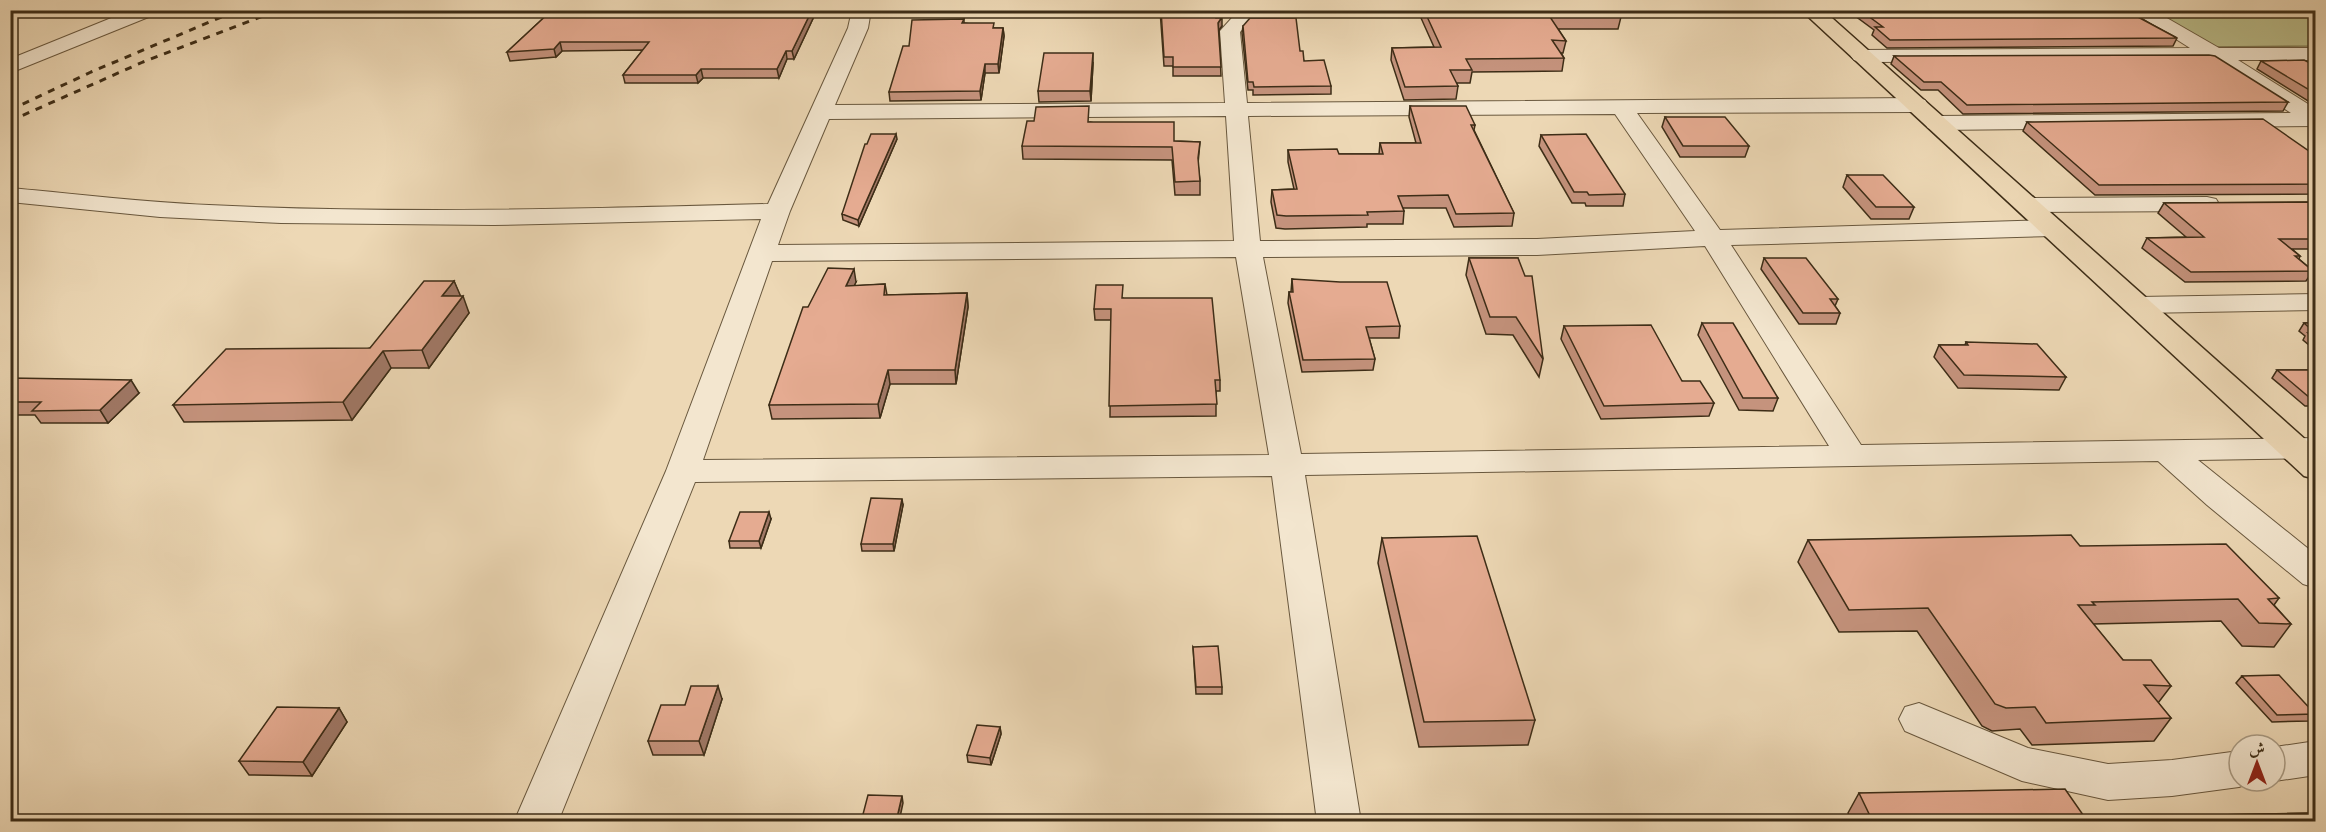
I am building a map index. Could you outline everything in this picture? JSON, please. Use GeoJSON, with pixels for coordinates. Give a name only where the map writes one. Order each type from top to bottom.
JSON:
{"type":"FeatureCollection","features":[{"type":"Feature","properties":{"kind":"main road"},"geometry":{"type":"LineString","coordinates":[[1811,10],[2309,455]]}},
{"type":"Feature","properties":{"kind":"street"},"geometry":{"type":"LineString","coordinates":[[10,67],[148,10]]}},
{"type":"Feature","properties":{"kind":"street"},"geometry":{"type":"LineString","coordinates":[[536,822],[682,471],[777,211],[858,28],[862,10]]}},
{"type":"Feature","properties":{"kind":"street"},"geometry":{"type":"LineString","coordinates":[[1252,10],[1242,17],[1230,31],[1248,249],[1287,465],[1339,822]]}},
{"type":"Feature","properties":{"kind":"street"},"geometry":{"type":"LineString","coordinates":[[1299,10],[1465,10]]}},
{"type":"Feature","properties":{"kind":"street"},"geometry":{"type":"LineString","coordinates":[[2139,10],[2214,54],[2315,119]]}},
{"type":"Feature","properties":{"kind":"street"},"geometry":{"type":"LineString","coordinates":[[1861,56],[2316,54]]}},
{"type":"Feature","properties":{"kind":"street"},"geometry":{"type":"LineString","coordinates":[[820,112],[1622,108],[2315,119]]}},
{"type":"Feature","properties":{"kind":"street"},"geometry":{"type":"LineString","coordinates":[[1622,108],[1713,238],[1852,456]]}},
{"type":"Feature","properties":{"kind":"street"},"geometry":{"type":"LineString","coordinates":[[10,195],[177,211],[392,218],[591,217],[777,211]]}},
{"type":"Feature","properties":{"kind":"street"},"geometry":{"type":"LineString","coordinates":[[2027,205],[2235,204]]}},
{"type":"Feature","properties":{"kind":"street"},"geometry":{"type":"LineString","coordinates":[[762,253],[1537,247],[1713,238],[2053,228]]}},
{"type":"Feature","properties":{"kind":"street"},"geometry":{"type":"LineString","coordinates":[[2139,305],[2316,302]]}},
{"type":"Feature","properties":{"kind":"street"},"geometry":{"type":"LineString","coordinates":[[682,471],[1287,465],[2167,450],[2309,455]]}},
{"type":"Feature","properties":{"kind":"street"},"geometry":{"type":"LineString","coordinates":[[2167,450],[2220,497],[2316,575]]}},
{"type":"Feature","properties":{"kind":"street"},"geometry":{"type":"LineString","coordinates":[[1919,719],[2022,764],[2108,782],[2172,778],[2227,771]]}},
{"type":"Feature","properties":{"kind":"street"},"geometry":{"type":"LineString","coordinates":[[2287,763],[2316,759]]}},
{"type":"Feature","properties":{"kind":"green space"},"geometry":{"type":"Polygon","coordinates":[[[2148,11],[2315,11],[2315,46],[2212,47],[2148,11]]]}},
{"type":"Feature","properties":{"kind":"building"},"geometry":{"type":"Polygon","coordinates":[[[812,10],[792,51],[786,51],[777,69],[701,69],[696,75],[623,75],[649,42],[560,42],[554,49],[507,52],[551,11],[812,10]]]}},
{"type":"Feature","properties":{"kind":"building"},"geometry":{"type":"Polygon","coordinates":[[[1161,10],[1215,10],[1216,18],[1222,17],[1218,23],[1221,67],[1173,67],[1173,57],[1164,57],[1161,10]]]}},
{"type":"Feature","properties":{"kind":"building"},"geometry":{"type":"Polygon","coordinates":[[[1424,10],[1616,10],[1621,17],[1550,17],[1566,41],[1552,40],[1564,58],[1466,59],[1472,70],[1450,70],[1458,86],[1405,87],[1392,48],[1441,47],[1424,10]]]}},
{"type":"Feature","properties":{"kind":"building"},"geometry":{"type":"Polygon","coordinates":[[[1860,10],[2125,10],[2177,38],[1890,40],[1875,27],[1883,27],[1860,10]]]}},
{"type":"Feature","properties":{"kind":"building"},"geometry":{"type":"Polygon","coordinates":[[[1250,18],[1296,18],[1300,51],[1303,51],[1304,61],[1324,60],[1331,86],[1254,87],[1253,82],[1248,82],[1243,26],[1250,18]]]}},
{"type":"Feature","properties":{"kind":"building"},"geometry":{"type":"Polygon","coordinates":[[[964,19],[962,23],[994,23],[993,28],[1003,28],[998,64],[985,64],[980,91],[889,92],[903,46],[909,46],[912,20],[964,19]]]}},
{"type":"Feature","properties":{"kind":"building"},"geometry":{"type":"Polygon","coordinates":[[[1044,53],[1093,53],[1090,91],[1038,91],[1044,53]]]}},
{"type":"Feature","properties":{"kind":"building"},"geometry":{"type":"Polygon","coordinates":[[[1894,56],[2215,56],[2288,102],[1967,105],[1941,82],[1924,82],[1894,56]]]}},
{"type":"Feature","properties":{"kind":"building"},"geometry":{"type":"Polygon","coordinates":[[[2304,60],[2316,66],[2316,94],[2261,61],[2304,60]]]}},
{"type":"Feature","properties":{"kind":"building"},"geometry":{"type":"Polygon","coordinates":[[[1089,106],[1088,122],[1174,122],[1174,141],[1200,142],[1198,158],[1200,181],[1175,182],[1172,147],[1022,146],[1027,121],[1034,121],[1036,107],[1089,106]]]}},
{"type":"Feature","properties":{"kind":"building"},"geometry":{"type":"Polygon","coordinates":[[[1410,106],[1466,106],[1475,125],[1471,125],[1514,213],[1456,214],[1448,195],[1398,196],[1404,211],[1367,212],[1368,215],[1277,215],[1272,190],[1297,189],[1288,150],[1337,149],[1339,154],[1383,154],[1380,143],[1421,143],[1410,106]]]}},
{"type":"Feature","properties":{"kind":"building"},"geometry":{"type":"Polygon","coordinates":[[[1665,117],[1725,117],[1749,146],[1683,146],[1665,117]]]}},
{"type":"Feature","properties":{"kind":"building"},"geometry":{"type":"Polygon","coordinates":[[[2263,119],[2316,156],[2316,184],[2099,185],[2027,122],[2263,119]]]}},
{"type":"Feature","properties":{"kind":"building"},"geometry":{"type":"Polygon","coordinates":[[[871,134],[896,134],[858,220],[842,214],[865,144],[871,134]]]}},
{"type":"Feature","properties":{"kind":"building"},"geometry":{"type":"Polygon","coordinates":[[[1586,134],[1625,194],[1589,195],[1587,192],[1574,192],[1541,135],[1586,134]]]}},
{"type":"Feature","properties":{"kind":"building"},"geometry":{"type":"Polygon","coordinates":[[[1847,175],[1883,175],[1914,207],[1876,207],[1847,175]]]}},
{"type":"Feature","properties":{"kind":"building"},"geometry":{"type":"Polygon","coordinates":[[[2316,202],[2316,239],[2279,239],[2300,256],[2295,256],[2313,271],[2191,272],[2147,238],[2204,237],[2164,203],[2316,202]]]}},
{"type":"Feature","properties":{"kind":"building"},"geometry":{"type":"Polygon","coordinates":[[[1469,258],[1518,258],[1525,276],[1532,276],[1543,359],[1516,317],[1490,317],[1469,258]]]}},
{"type":"Feature","properties":{"kind":"building"},"geometry":{"type":"Polygon","coordinates":[[[1764,258],[1806,258],[1838,299],[1830,299],[1840,313],[1803,313],[1764,258]]]}},
{"type":"Feature","properties":{"kind":"building"},"geometry":{"type":"Polygon","coordinates":[[[828,268],[854,269],[846,286],[885,284],[884,295],[967,293],[955,370],[888,370],[878,404],[769,405],[803,307],[808,307],[828,268]]]}},
{"type":"Feature","properties":{"kind":"building"},"geometry":{"type":"Polygon","coordinates":[[[1292,279],[1387,282],[1400,326],[1366,327],[1375,359],[1303,360],[1289,292],[1293,292],[1292,279]]]}},
{"type":"Feature","properties":{"kind":"building"},"geometry":{"type":"Polygon","coordinates":[[[424,281],[454,281],[442,296],[463,296],[422,350],[383,351],[343,402],[173,405],[226,349],[370,348],[424,281]]]}},
{"type":"Feature","properties":{"kind":"building"},"geometry":{"type":"Polygon","coordinates":[[[1096,285],[1123,285],[1122,298],[1212,298],[1220,380],[1215,380],[1217,404],[1109,406],[1111,309],[1094,309],[1096,285]]]}},
{"type":"Feature","properties":{"kind":"building"},"geometry":{"type":"Polygon","coordinates":[[[1702,323],[1733,323],[1778,398],[1743,398],[1702,323]]]}},
{"type":"Feature","properties":{"kind":"building"},"geometry":{"type":"Polygon","coordinates":[[[2304,323],[2316,323],[2316,339],[2308,333],[2315,333],[2304,323]]]}},
{"type":"Feature","properties":{"kind":"building"},"geometry":{"type":"Polygon","coordinates":[[[1651,325],[1682,381],[1700,381],[1714,403],[1604,406],[1564,326],[1651,325]]]}},
{"type":"Feature","properties":{"kind":"building"},"geometry":{"type":"Polygon","coordinates":[[[1966,342],[2037,344],[2066,377],[1964,375],[1939,345],[1968,345],[1966,342]]]}},
{"type":"Feature","properties":{"kind":"building"},"geometry":{"type":"Polygon","coordinates":[[[2277,370],[2316,370],[2316,398],[2310,398],[2277,370]]]}},
{"type":"Feature","properties":{"kind":"building"},"geometry":{"type":"Polygon","coordinates":[[[10,378],[131,380],[100,410],[32,411],[41,402],[10,402],[10,378]]]}},
{"type":"Feature","properties":{"kind":"building"},"geometry":{"type":"Polygon","coordinates":[[[871,498],[902,499],[893,544],[861,544],[871,498]]]}},
{"type":"Feature","properties":{"kind":"building"},"geometry":{"type":"Polygon","coordinates":[[[740,512],[769,512],[759,541],[729,541],[740,512]]]}},
{"type":"Feature","properties":{"kind":"building"},"geometry":{"type":"Polygon","coordinates":[[[2071,535],[2080,546],[2226,544],[2279,598],[2268,599],[2291,624],[2259,623],[2238,599],[2092,602],[2095,605],[2078,605],[2123,660],[2151,660],[2171,686],[2144,685],[2171,718],[2046,723],[2035,707],[2006,708],[1995,704],[1928,608],[1849,610],[1808,540],[2071,535]]]}},
{"type":"Feature","properties":{"kind":"building"},"geometry":{"type":"Polygon","coordinates":[[[1477,536],[1535,720],[1424,722],[1382,538],[1477,536]]]}},
{"type":"Feature","properties":{"kind":"building"},"geometry":{"type":"Polygon","coordinates":[[[1218,646],[1222,687],[1196,687],[1193,647],[1218,646]]]}},
{"type":"Feature","properties":{"kind":"building"},"geometry":{"type":"Polygon","coordinates":[[[2279,675],[2315,714],[2277,715],[2242,676],[2279,675]]]}},
{"type":"Feature","properties":{"kind":"building"},"geometry":{"type":"Polygon","coordinates":[[[691,686],[718,686],[699,741],[648,741],[661,705],[685,705],[691,686]]]}},
{"type":"Feature","properties":{"kind":"building"},"geometry":{"type":"Polygon","coordinates":[[[277,707],[339,708],[303,762],[239,761],[277,707]]]}},
{"type":"Feature","properties":{"kind":"building"},"geometry":{"type":"Polygon","coordinates":[[[977,725],[1000,727],[990,758],[967,755],[977,725]]]}},
{"type":"Feature","properties":{"kind":"building"},"geometry":{"type":"Polygon","coordinates":[[[2065,789],[2088,822],[1873,822],[1859,793],[2065,789]]]}},
{"type":"Feature","properties":{"kind":"building"},"geometry":{"type":"Polygon","coordinates":[[[868,795],[902,796],[896,822],[861,822],[868,795]]]}},
{"type":"Feature","properties":{"kind":"building"},"geometry":{"type":"Polygon","coordinates":[[[2316,813],[2316,822],[2191,822],[2221,820],[2216,815],[2316,813]]]}},
{"type":"Feature","properties":{"kind":"railway"},"geometry":{"type":"LineString","coordinates":[[10,110],[91,72],[238,10]]}},
{"type":"Feature","properties":{"kind":"railway"},"geometry":{"type":"LineString","coordinates":[[10,121],[143,62],[279,10]]}}]}
